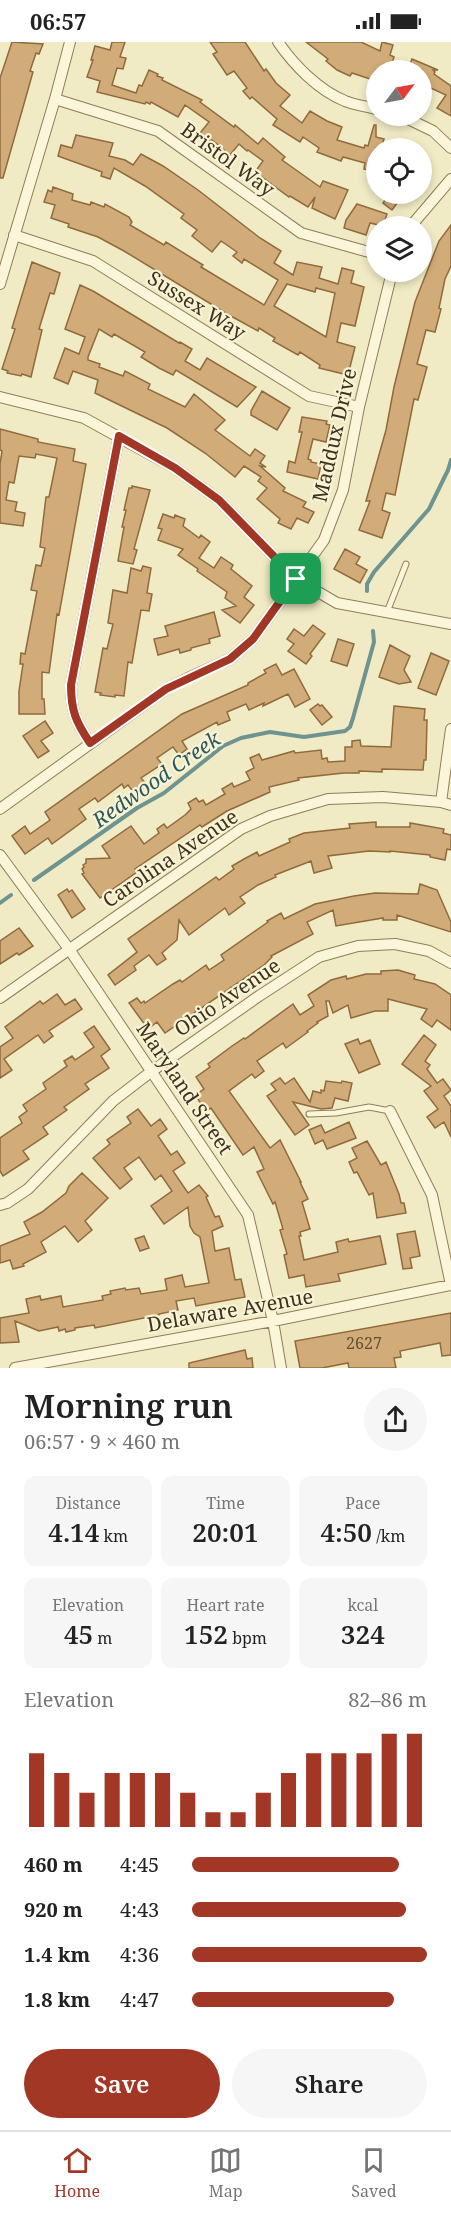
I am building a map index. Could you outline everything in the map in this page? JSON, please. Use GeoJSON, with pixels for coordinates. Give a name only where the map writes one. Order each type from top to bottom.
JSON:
{"type":"FeatureCollection","features":[{"type":"Feature","properties":{"kind":"street"},"geometry":{"type":"LineString","coordinates":[[0,284],[56,99],[70,42]]}},
{"type":"Feature","properties":{"kind":"street"},"geometry":{"type":"LineString","coordinates":[[278,42],[313,81],[344,100],[366,106]]}},
{"type":"Feature","properties":{"kind":"street","name":"Bristol Way"},"geometry":{"type":"LineString","coordinates":[[56,99],[158,130],[301,233],[366,251]]}},
{"type":"Feature","properties":{"kind":"street"},"geometry":{"type":"LineString","coordinates":[[423,126],[433,131],[451,148]]}},
{"type":"Feature","properties":{"kind":"street"},"geometry":{"type":"LineString","coordinates":[[420,216],[451,179]]}},
{"type":"Feature","properties":{"kind":"street","name":"Sussex Way"},"geometry":{"type":"LineString","coordinates":[[14,235],[93,261],[309,396],[359,407]]}},
{"type":"Feature","properties":{"kind":"street","name":"Maddux Drive"},"geometry":{"type":"LineString","coordinates":[[0,809],[166,689],[230,659],[253,639],[324,540],[339,500],[390,282]]}},
{"type":"Feature","properties":{"kind":"street"},"geometry":{"type":"LineString","coordinates":[[0,397],[84,418],[175,468],[219,500],[296,579],[337,603],[386,614],[451,624]]}},
{"type":"Feature","properties":{"kind":"street"},"geometry":{"type":"LineString","coordinates":[[90,743],[76,723],[71,703],[71,685],[119,436]]}},
{"type":"Feature","properties":{"kind":"street"},"geometry":{"type":"LineString","coordinates":[[446,804],[451,729]]}},
{"type":"Feature","properties":{"kind":"street","name":"Carolina Avenue"},"geometry":{"type":"LineString","coordinates":[[0,998],[241,829],[270,816],[328,799],[383,797],[446,804]]}},
{"type":"Feature","properties":{"kind":"street","name":"Maryland Street"},"geometry":{"type":"LineString","coordinates":[[0,855],[69,949],[248,1215],[273,1321],[281,1368]]}},
{"type":"Feature","properties":{"kind":"street","name":"Ohio Avenue"},"geometry":{"type":"LineString","coordinates":[[0,1205],[28,1189],[113,1101],[152,1071],[319,957],[358,946],[395,944],[429,951],[451,963]]}},
{"type":"Feature","properties":{"kind":"street"},"geometry":{"type":"LineString","coordinates":[[390,1111],[432,1195],[451,1285]]}},
{"type":"Feature","properties":{"kind":"street","name":"Delaware Avenue"},"geometry":{"type":"LineString","coordinates":[[15,1368],[273,1321],[451,1285]]}},
{"type":"Feature","properties":{"kind":"lane"},"geometry":{"type":"LineString","coordinates":[[386,614],[406,564]]}},
{"type":"Feature","properties":{"kind":"lane"},"geometry":{"type":"LineString","coordinates":[[309,1114],[336,1113],[369,1107],[390,1111]]}},
{"type":"Feature","properties":{"kind":"building"},"geometry":{"type":"Polygon","coordinates":[[[12,42],[43,44],[39,54],[36,53],[30,71],[33,72],[3,178],[0,178],[0,78],[12,42]]]}},
{"type":"Feature","properties":{"kind":"building"},"geometry":{"type":"Polygon","coordinates":[[[112,42],[125,42],[120,57],[126,58],[123,69],[117,68],[112,85],[136,93],[149,70],[158,74],[157,76],[163,78],[162,80],[202,100],[200,102],[234,127],[235,125],[258,144],[263,138],[285,157],[282,160],[320,187],[323,181],[348,190],[335,219],[312,208],[315,197],[308,207],[289,197],[255,172],[263,161],[239,144],[230,155],[200,133],[209,122],[185,105],[178,117],[151,102],[145,104],[97,92],[100,81],[87,77],[95,46],[110,50],[112,42]]]}},
{"type":"Feature","properties":{"kind":"building"},"geometry":{"type":"Polygon","coordinates":[[[210,42],[245,42],[264,71],[266,69],[276,83],[290,95],[280,106],[302,123],[310,111],[342,127],[337,140],[364,148],[366,145],[366,170],[364,169],[365,163],[343,157],[341,161],[317,152],[319,148],[303,137],[300,142],[273,125],[277,119],[252,97],[250,99],[243,91],[247,88],[234,71],[227,75],[213,54],[217,52],[210,42]]]}},
{"type":"Feature","properties":{"kind":"building"},"geometry":{"type":"Polygon","coordinates":[[[306,42],[361,42],[380,51],[382,42],[393,45],[390,55],[394,57],[393,60],[366,60],[366,78],[352,73],[350,76],[337,70],[326,61],[328,59],[306,42]]]}},
{"type":"Feature","properties":{"kind":"building"},"geometry":{"type":"Polygon","coordinates":[[[432,67],[438,70],[433,70],[434,74],[451,86],[451,116],[437,108],[446,95],[432,89],[432,67]]]}},
{"type":"Feature","properties":{"kind":"building"},"geometry":{"type":"Polygon","coordinates":[[[374,126],[376,126],[376,137],[380,138],[370,138],[374,126]]]}},
{"type":"Feature","properties":{"kind":"building"},"geometry":{"type":"Polygon","coordinates":[[[76,135],[113,143],[109,156],[125,160],[133,165],[141,154],[163,166],[281,251],[274,263],[293,275],[297,262],[322,267],[319,278],[338,284],[342,268],[354,271],[351,283],[364,287],[355,326],[341,323],[337,342],[355,347],[348,375],[319,368],[320,365],[300,352],[298,355],[273,341],[275,338],[259,328],[258,331],[229,315],[124,251],[98,237],[68,227],[69,224],[51,218],[55,205],[44,202],[48,190],[52,192],[53,187],[73,194],[72,200],[90,205],[91,202],[104,207],[105,204],[129,217],[132,222],[130,225],[164,245],[166,242],[203,265],[201,267],[264,305],[278,280],[244,259],[242,263],[233,256],[237,252],[221,241],[212,252],[192,236],[197,230],[181,218],[184,214],[145,186],[114,168],[110,179],[101,176],[102,172],[58,156],[61,145],[72,148],[76,135]],[[287,284],[274,306],[326,337],[335,293],[316,288],[315,292],[287,284]]]}},
{"type":"Feature","properties":{"kind":"building"},"geometry":{"type":"Polygon","coordinates":[[[357,204],[387,214],[386,216],[366,216],[366,235],[344,228],[346,220],[357,204]]]}},
{"type":"Feature","properties":{"kind":"building"},"geometry":{"type":"Polygon","coordinates":[[[384,204],[396,204],[392,210],[384,204]]]}},
{"type":"Feature","properties":{"kind":"building"},"geometry":{"type":"Polygon","coordinates":[[[451,225],[451,266],[445,279],[435,332],[426,330],[417,364],[427,367],[418,400],[414,399],[395,495],[386,493],[382,510],[390,513],[382,538],[359,530],[370,501],[366,501],[386,430],[415,302],[423,282],[432,282],[432,259],[439,241],[451,225]]]}},
{"type":"Feature","properties":{"kind":"building"},"geometry":{"type":"Polygon","coordinates":[[[32,262],[60,273],[54,294],[50,293],[39,329],[42,330],[31,377],[7,373],[8,371],[2,369],[32,262]]]}},
{"type":"Feature","properties":{"kind":"building"},"geometry":{"type":"Polygon","coordinates":[[[80,285],[192,349],[185,361],[200,370],[207,358],[256,387],[237,407],[176,370],[173,375],[159,368],[141,357],[145,352],[114,334],[112,337],[99,329],[88,357],[88,360],[100,364],[99,367],[123,376],[125,371],[150,384],[148,389],[185,407],[194,394],[225,420],[215,430],[250,456],[255,449],[265,456],[260,463],[266,467],[260,466],[285,488],[283,491],[306,502],[303,507],[314,512],[308,523],[297,518],[291,529],[278,523],[280,519],[257,499],[267,488],[258,481],[261,477],[244,466],[235,477],[205,453],[167,428],[95,393],[98,380],[73,371],[68,384],[54,378],[65,348],[79,354],[85,337],[65,329],[80,285]]]}},
{"type":"Feature","properties":{"kind":"building"},"geometry":{"type":"Polygon","coordinates":[[[262,391],[290,408],[277,430],[251,415],[262,391]]]}},
{"type":"Feature","properties":{"kind":"building"},"geometry":{"type":"Polygon","coordinates":[[[302,417],[327,421],[326,424],[330,425],[326,442],[313,439],[308,459],[321,464],[318,479],[287,472],[289,461],[295,463],[302,432],[299,432],[302,417]]]}},
{"type":"Feature","properties":{"kind":"building"},"geometry":{"type":"Polygon","coordinates":[[[0,429],[38,439],[38,442],[75,449],[73,461],[86,464],[59,615],[57,614],[49,673],[42,672],[42,699],[44,699],[45,714],[19,714],[19,691],[23,664],[20,664],[21,653],[25,654],[37,591],[31,590],[36,565],[41,566],[45,548],[40,547],[46,497],[49,497],[57,458],[36,454],[35,458],[19,456],[14,483],[9,482],[6,500],[17,502],[15,511],[25,513],[23,526],[0,523],[2,451],[0,450],[0,429]]]}},
{"type":"Feature","properties":{"kind":"building"},"geometry":{"type":"Polygon","coordinates":[[[132,486],[150,490],[134,549],[137,550],[133,564],[118,561],[126,510],[124,510],[129,488],[132,486]]]}},
{"type":"Feature","properties":{"kind":"building"},"geometry":{"type":"Polygon","coordinates":[[[163,514],[185,519],[183,526],[199,538],[201,535],[210,542],[199,558],[214,568],[221,557],[233,565],[231,569],[252,586],[244,597],[254,605],[240,623],[222,610],[236,606],[225,598],[227,592],[178,555],[183,549],[158,540],[162,529],[158,528],[163,514]]]}},
{"type":"Feature","properties":{"kind":"building"},"geometry":{"type":"Polygon","coordinates":[[[345,549],[360,557],[356,564],[367,570],[360,583],[334,569],[345,549]]]}},
{"type":"Feature","properties":{"kind":"building"},"geometry":{"type":"Polygon","coordinates":[[[143,566],[151,568],[147,593],[152,594],[149,611],[141,610],[132,663],[128,662],[124,696],[100,695],[101,693],[95,692],[103,648],[107,649],[113,624],[108,623],[113,590],[127,593],[131,568],[141,571],[143,566]]]}},
{"type":"Feature","properties":{"kind":"building"},"geometry":{"type":"Polygon","coordinates":[[[214,612],[220,636],[209,639],[210,643],[191,648],[191,650],[180,653],[179,649],[158,655],[154,639],[168,636],[165,626],[214,612]]]}},
{"type":"Feature","properties":{"kind":"building"},"geometry":{"type":"Polygon","coordinates":[[[313,625],[325,634],[310,654],[312,656],[306,664],[288,651],[294,644],[287,639],[294,629],[304,636],[313,625]]]}},
{"type":"Feature","properties":{"kind":"building"},"geometry":{"type":"Polygon","coordinates":[[[338,639],[354,644],[347,666],[331,661],[338,639]]]}},
{"type":"Feature","properties":{"kind":"building"},"geometry":{"type":"Polygon","coordinates":[[[390,645],[410,656],[404,670],[411,682],[399,684],[379,677],[390,645]]]}},
{"type":"Feature","properties":{"kind":"building"},"geometry":{"type":"Polygon","coordinates":[[[431,653],[449,661],[436,695],[418,688],[431,653]]]}},
{"type":"Feature","properties":{"kind":"building"},"geometry":{"type":"Polygon","coordinates":[[[276,664],[282,675],[294,669],[310,699],[295,707],[288,694],[263,706],[264,703],[249,710],[246,704],[227,712],[230,720],[218,725],[217,722],[182,741],[187,749],[179,755],[173,747],[157,758],[162,764],[141,778],[147,785],[135,794],[128,785],[124,788],[122,784],[98,802],[95,798],[79,809],[86,819],[52,844],[48,838],[25,854],[12,836],[25,826],[30,834],[50,820],[45,812],[182,714],[248,685],[266,673],[264,670],[276,664]]]}},
{"type":"Feature","properties":{"kind":"building"},"geometry":{"type":"Polygon","coordinates":[[[318,704],[322,705],[332,717],[322,725],[310,710],[318,704]]]}},
{"type":"Feature","properties":{"kind":"building"},"geometry":{"type":"Polygon","coordinates":[[[394,706],[425,709],[426,760],[424,760],[423,770],[382,769],[382,772],[359,771],[359,773],[298,778],[299,780],[269,787],[270,792],[227,811],[202,827],[200,825],[135,869],[137,872],[100,898],[82,874],[86,859],[110,858],[102,846],[131,826],[144,844],[159,833],[157,829],[164,824],[167,828],[185,815],[191,809],[188,803],[196,798],[199,802],[203,800],[206,805],[225,794],[222,789],[232,783],[234,787],[250,780],[246,772],[254,768],[250,758],[259,754],[262,760],[294,751],[295,753],[321,750],[322,759],[327,758],[328,762],[345,761],[345,747],[352,747],[352,741],[360,740],[361,746],[391,747],[394,706]]]}},
{"type":"Feature","properties":{"kind":"building"},"geometry":{"type":"Polygon","coordinates":[[[45,721],[53,733],[41,741],[49,751],[38,758],[23,736],[45,721]]]}},
{"type":"Feature","properties":{"kind":"building"},"geometry":{"type":"Polygon","coordinates":[[[376,822],[376,827],[410,827],[410,823],[444,829],[443,833],[451,835],[451,850],[447,849],[445,860],[430,857],[430,855],[390,851],[328,856],[332,868],[314,873],[311,861],[275,875],[276,877],[258,885],[240,897],[245,903],[229,915],[225,908],[189,935],[179,920],[177,940],[162,953],[166,959],[157,965],[149,955],[134,966],[136,970],[115,985],[108,975],[137,952],[128,939],[216,877],[219,880],[234,869],[232,866],[244,859],[257,852],[259,856],[304,833],[350,828],[349,824],[376,822]]]}},
{"type":"Feature","properties":{"kind":"building"},"geometry":{"type":"Polygon","coordinates":[[[420,884],[437,890],[451,922],[451,932],[397,915],[397,920],[383,920],[383,918],[336,926],[333,910],[307,922],[313,934],[271,956],[264,965],[165,1033],[157,1022],[148,1029],[129,1003],[137,998],[141,1003],[144,1001],[145,1003],[206,965],[209,970],[224,960],[221,955],[281,913],[284,919],[315,904],[375,893],[418,894],[420,884]]]}},
{"type":"Feature","properties":{"kind":"building"},"geometry":{"type":"Polygon","coordinates":[[[67,889],[69,892],[72,890],[85,909],[72,918],[58,895],[67,889]]]}},
{"type":"Feature","properties":{"kind":"building"},"geometry":{"type":"Polygon","coordinates":[[[19,928],[33,946],[0,964],[0,941],[19,928]]]}},
{"type":"Feature","properties":{"kind":"building"},"geometry":{"type":"Polygon","coordinates":[[[398,970],[415,975],[414,979],[435,984],[451,995],[451,1030],[437,1020],[432,1027],[421,1019],[427,1009],[388,999],[388,1011],[375,1011],[351,1018],[348,1005],[333,1013],[329,1001],[326,1001],[328,1016],[317,1022],[308,1032],[286,1048],[283,1043],[257,1061],[264,1071],[255,1078],[252,1074],[229,1091],[270,1148],[280,1140],[301,1182],[308,1199],[302,1202],[310,1229],[300,1232],[301,1236],[299,1236],[304,1260],[338,1252],[336,1242],[380,1236],[386,1264],[338,1274],[340,1281],[306,1287],[304,1275],[289,1278],[284,1255],[287,1254],[280,1230],[283,1229],[275,1202],[273,1204],[257,1172],[264,1169],[254,1147],[243,1155],[211,1108],[206,1111],[195,1095],[204,1089],[196,1077],[210,1067],[208,1064],[293,1004],[300,1015],[314,1006],[308,995],[331,980],[398,970]]]}},
{"type":"Feature","properties":{"kind":"building"},"geometry":{"type":"Polygon","coordinates":[[[57,994],[65,1005],[75,999],[82,1009],[49,1031],[53,1036],[44,1043],[38,1035],[4,1059],[12,1070],[0,1078],[0,1047],[13,1038],[5,1027],[40,1001],[43,1004],[57,994]]]}},
{"type":"Feature","properties":{"kind":"building"},"geometry":{"type":"Polygon","coordinates":[[[94,1026],[110,1049],[101,1056],[109,1068],[85,1084],[89,1089],[64,1107],[67,1110],[43,1127],[48,1134],[23,1151],[29,1159],[3,1176],[0,1171],[0,1138],[22,1123],[19,1117],[27,1111],[23,1105],[46,1089],[43,1083],[67,1066],[64,1061],[72,1056],[75,1060],[94,1047],[84,1033],[94,1026]]]}},
{"type":"Feature","properties":{"kind":"building"},"geometry":{"type":"Polygon","coordinates":[[[424,1035],[436,1045],[425,1061],[430,1065],[427,1069],[437,1083],[443,1079],[451,1090],[444,1096],[451,1106],[451,1137],[444,1122],[435,1128],[427,1117],[438,1109],[424,1091],[431,1086],[402,1064],[424,1035]]]}},
{"type":"Feature","properties":{"kind":"building"},"geometry":{"type":"Polygon","coordinates":[[[358,1039],[360,1044],[370,1040],[380,1064],[359,1073],[345,1044],[358,1039]]]}},
{"type":"Feature","properties":{"kind":"building"},"geometry":{"type":"Polygon","coordinates":[[[280,1078],[285,1084],[294,1078],[310,1102],[313,1091],[321,1093],[321,1090],[324,1091],[326,1081],[352,1083],[348,1101],[335,1098],[332,1108],[321,1109],[293,1102],[309,1125],[295,1135],[267,1096],[276,1090],[271,1084],[280,1078]]]}},
{"type":"Feature","properties":{"kind":"building"},"geometry":{"type":"Polygon","coordinates":[[[138,1109],[151,1126],[160,1119],[167,1129],[158,1136],[171,1155],[177,1151],[185,1163],[173,1171],[188,1193],[199,1185],[208,1196],[206,1197],[215,1217],[219,1216],[223,1226],[212,1231],[215,1251],[229,1248],[235,1280],[241,1279],[245,1297],[196,1306],[194,1298],[176,1301],[178,1310],[95,1328],[94,1325],[75,1328],[75,1330],[66,1332],[65,1329],[59,1331],[58,1327],[39,1331],[15,1321],[19,1342],[0,1343],[0,1318],[29,1313],[26,1299],[40,1296],[41,1300],[61,1296],[63,1307],[103,1300],[102,1296],[111,1294],[110,1291],[125,1288],[126,1290],[139,1288],[141,1294],[167,1290],[165,1279],[182,1275],[185,1287],[209,1283],[200,1237],[190,1226],[188,1207],[164,1224],[151,1206],[172,1191],[161,1175],[155,1180],[139,1157],[124,1168],[132,1179],[120,1189],[93,1158],[110,1144],[107,1140],[131,1123],[127,1117],[138,1109]]]}},
{"type":"Feature","properties":{"kind":"building"},"geometry":{"type":"Polygon","coordinates":[[[349,1122],[356,1138],[327,1149],[323,1140],[315,1144],[309,1130],[321,1125],[325,1133],[349,1122]]]}},
{"type":"Feature","properties":{"kind":"building"},"geometry":{"type":"Polygon","coordinates":[[[367,1141],[381,1165],[386,1162],[406,1213],[377,1218],[373,1193],[369,1195],[349,1162],[357,1158],[352,1148],[367,1141]]]}},
{"type":"Feature","properties":{"kind":"building"},"geometry":{"type":"Polygon","coordinates":[[[82,1173],[108,1198],[85,1221],[92,1230],[78,1242],[65,1226],[41,1242],[46,1252],[23,1264],[24,1266],[13,1269],[10,1260],[0,1263],[0,1246],[30,1234],[24,1222],[42,1212],[66,1193],[69,1186],[82,1173]]]}},
{"type":"Feature","properties":{"kind":"building"},"geometry":{"type":"Polygon","coordinates":[[[415,1231],[420,1256],[410,1258],[412,1268],[403,1269],[397,1234],[415,1231]]]}},
{"type":"Feature","properties":{"kind":"building"},"geometry":{"type":"Polygon","coordinates":[[[144,1236],[149,1248],[140,1251],[135,1239],[144,1236]]]}},
{"type":"Feature","properties":{"kind":"building"},"geometry":{"type":"Polygon","coordinates":[[[451,1313],[451,1355],[442,1356],[440,1343],[400,1351],[401,1357],[394,1358],[396,1368],[349,1368],[348,1363],[322,1368],[300,1368],[295,1341],[451,1313]]]}},
{"type":"Feature","properties":{"kind":"building"},"geometry":{"type":"Polygon","coordinates":[[[245,1350],[247,1359],[252,1358],[253,1368],[189,1368],[189,1363],[245,1350]]]}},
{"type":"Feature","properties":{"kind":"waterway","name":"Redwood Creek"},"geometry":{"type":"LineString","coordinates":[[367,591],[367,584],[374,572],[429,509],[451,460]]}},
{"type":"Feature","properties":{"kind":"waterway","name":"Redwood Creek"},"geometry":{"type":"LineString","coordinates":[[34,880],[137,808],[164,793],[223,746],[241,738],[270,732],[304,737],[345,731],[350,727],[353,718],[374,642],[373,631]]}},
{"type":"Feature","properties":{"kind":"waterway","name":"Redwood Creek"},"geometry":{"type":"LineString","coordinates":[[0,903],[11,895]]}},
{"type":"Feature","properties":{"kind":"route"},"geometry":{"type":"LineString","coordinates":[[119,436],[175,468],[219,500],[296,579],[253,639],[230,659],[166,689],[90,743],[76,723],[71,703],[71,685],[119,436]]}}]}
